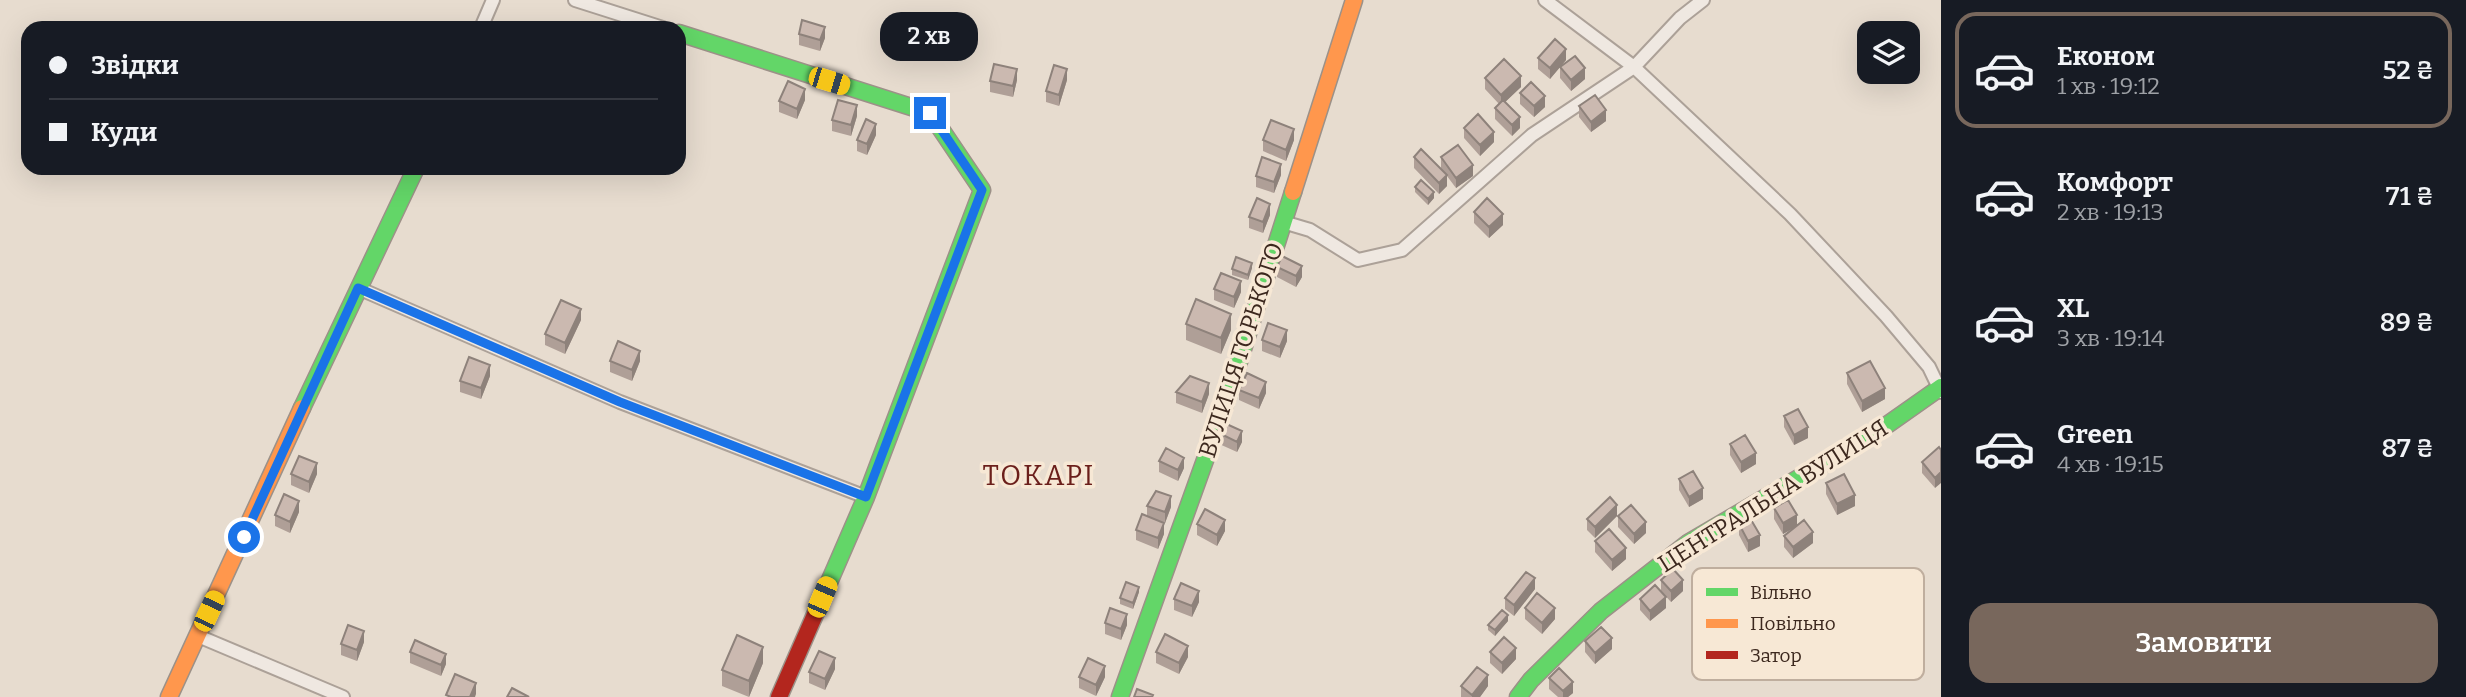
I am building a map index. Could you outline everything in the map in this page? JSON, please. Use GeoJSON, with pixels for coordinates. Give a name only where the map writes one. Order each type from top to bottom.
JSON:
{"type":"FeatureCollection","features":[{"type":"Feature","properties":{"kind":"street"},"geometry":{"type":"LineString","coordinates":[[484,21],[494,0]]}},
{"type":"Feature","properties":{"kind":"street"},"geometry":{"type":"LineString","coordinates":[[575,0],[641,21]]}},
{"type":"Feature","properties":{"kind":"street","name":"ВУЛИЦЯ ГОРЬКОГО"},"geometry":{"type":"LineString","coordinates":[[1120,697],[1228,396],[1354,0]]}},
{"type":"Feature","properties":{"kind":"street"},"geometry":{"type":"LineString","coordinates":[[1545,0],[1633,66],[1816,242],[1904,336],[1929,367],[1940,389]]}},
{"type":"Feature","properties":{"kind":"street"},"geometry":{"type":"LineString","coordinates":[[1283,222],[1310,230],[1359,260],[1402,250],[1532,135],[1633,66],[1703,0]]}},
{"type":"Feature","properties":{"kind":"street"},"geometry":{"type":"LineString","coordinates":[[686,35],[930,113],[982,190],[866,497],[779,697]]}},
{"type":"Feature","properties":{"kind":"street"},"geometry":{"type":"LineString","coordinates":[[169,697],[413,175]]}},
{"type":"Feature","properties":{"kind":"street"},"geometry":{"type":"LineString","coordinates":[[358,288],[620,402],[866,497]]}},
{"type":"Feature","properties":{"kind":"street","name":"ЦЕНТРАЛЬНА ВУЛИЦЯ"},"geometry":{"type":"LineString","coordinates":[[1518,697],[1531,680],[1601,611],[1688,543],[1877,432],[1940,389]]}},
{"type":"Feature","properties":{"kind":"street"},"geometry":{"type":"LineString","coordinates":[[198,636],[343,697]]}},
{"type":"Feature","properties":{"kind":"building"},"geometry":{"type":"Polygon","coordinates":[[[802,20],[825,27],[820,40],[799,34],[802,20]]]}},
{"type":"Feature","properties":{"kind":"building"},"geometry":{"type":"Polygon","coordinates":[[[1555,39],[1566,49],[1550,68],[1538,58],[1555,39]]]}},
{"type":"Feature","properties":{"kind":"building"},"geometry":{"type":"Polygon","coordinates":[[[1575,56],[1585,68],[1571,80],[1560,67],[1575,56]]]}},
{"type":"Feature","properties":{"kind":"building"},"geometry":{"type":"Polygon","coordinates":[[[1504,59],[1521,76],[1501,95],[1485,78],[1504,59]]]}},
{"type":"Feature","properties":{"kind":"building"},"geometry":{"type":"Polygon","coordinates":[[[994,64],[1017,69],[1013,86],[990,81],[994,64]]]}},
{"type":"Feature","properties":{"kind":"building"},"geometry":{"type":"Polygon","coordinates":[[[1054,65],[1067,69],[1059,95],[1046,91],[1054,65]]]}},
{"type":"Feature","properties":{"kind":"building"},"geometry":{"type":"Polygon","coordinates":[[[788,81],[805,89],[797,109],[779,101],[788,81]]]}},
{"type":"Feature","properties":{"kind":"building"},"geometry":{"type":"Polygon","coordinates":[[[1531,82],[1545,96],[1534,106],[1520,93],[1531,82]]]}},
{"type":"Feature","properties":{"kind":"building"},"geometry":{"type":"Polygon","coordinates":[[[1595,95],[1606,110],[1591,122],[1579,106],[1595,95]]]}},
{"type":"Feature","properties":{"kind":"building"},"geometry":{"type":"Polygon","coordinates":[[[838,100],[857,105],[851,125],[832,120],[838,100]]]}},
{"type":"Feature","properties":{"kind":"building"},"geometry":{"type":"Polygon","coordinates":[[[1503,100],[1520,117],[1512,125],[1495,108],[1503,100]]]}},
{"type":"Feature","properties":{"kind":"building"},"geometry":{"type":"Polygon","coordinates":[[[1478,114],[1494,132],[1480,145],[1464,128],[1478,114]]]}},
{"type":"Feature","properties":{"kind":"building"},"geometry":{"type":"Polygon","coordinates":[[[866,119],[876,124],[867,144],[857,140],[866,119]]]}},
{"type":"Feature","properties":{"kind":"building"},"geometry":{"type":"Polygon","coordinates":[[[1271,120],[1294,129],[1286,150],[1263,140],[1271,120]]]}},
{"type":"Feature","properties":{"kind":"building"},"geometry":{"type":"Polygon","coordinates":[[[1458,145],[1473,165],[1456,178],[1441,157],[1458,145]]]}},
{"type":"Feature","properties":{"kind":"building"},"geometry":{"type":"Polygon","coordinates":[[[1421,149],[1447,175],[1439,183],[1414,157],[1421,149]]]}},
{"type":"Feature","properties":{"kind":"building"},"geometry":{"type":"Polygon","coordinates":[[[1262,157],[1281,164],[1274,182],[1256,176],[1262,157]]]}},
{"type":"Feature","properties":{"kind":"building"},"geometry":{"type":"Polygon","coordinates":[[[1421,180],[1434,192],[1428,199],[1415,187],[1421,180]]]}},
{"type":"Feature","properties":{"kind":"building"},"geometry":{"type":"Polygon","coordinates":[[[1257,198],[1270,204],[1263,222],[1249,217],[1257,198]]]}},
{"type":"Feature","properties":{"kind":"building"},"geometry":{"type":"Polygon","coordinates":[[[1487,198],[1503,214],[1489,227],[1474,212],[1487,198]]]}},
{"type":"Feature","properties":{"kind":"building"},"geometry":{"type":"Polygon","coordinates":[[[1282,256],[1302,266],[1296,276],[1277,267],[1282,256]]]}},
{"type":"Feature","properties":{"kind":"building"},"geometry":{"type":"Polygon","coordinates":[[[1236,257],[1252,263],[1248,275],[1232,269],[1236,257]]]}},
{"type":"Feature","properties":{"kind":"building"},"geometry":{"type":"Polygon","coordinates":[[[1221,273],[1241,281],[1234,297],[1214,289],[1221,273]]]}},
{"type":"Feature","properties":{"kind":"building"},"geometry":{"type":"Polygon","coordinates":[[[1196,299],[1231,314],[1221,338],[1186,324],[1196,299]]]}},
{"type":"Feature","properties":{"kind":"building"},"geometry":{"type":"Polygon","coordinates":[[[561,300],[581,309],[565,343],[545,334],[561,300]]]}},
{"type":"Feature","properties":{"kind":"building"},"geometry":{"type":"Polygon","coordinates":[[[1268,323],[1287,330],[1280,347],[1262,340],[1268,323]]]}},
{"type":"Feature","properties":{"kind":"building"},"geometry":{"type":"Polygon","coordinates":[[[618,341],[640,351],[632,370],[610,361],[618,341]]]}},
{"type":"Feature","properties":{"kind":"building"},"geometry":{"type":"Polygon","coordinates":[[[469,357],[490,365],[481,388],[460,381],[469,357]]]}},
{"type":"Feature","properties":{"kind":"building"},"geometry":{"type":"Polygon","coordinates":[[[1870,361],[1885,388],[1862,401],[1847,373],[1870,361]]]}},
{"type":"Feature","properties":{"kind":"building"},"geometry":{"type":"Polygon","coordinates":[[[1247,373],[1266,382],[1259,398],[1239,390],[1247,373]]]}},
{"type":"Feature","properties":{"kind":"building"},"geometry":{"type":"Polygon","coordinates":[[[1190,376],[1209,383],[1202,402],[1176,392],[1190,376]]]}},
{"type":"Feature","properties":{"kind":"building"},"geometry":{"type":"Polygon","coordinates":[[[1798,409],[1808,427],[1794,435],[1784,416],[1798,409]]]}},
{"type":"Feature","properties":{"kind":"building"},"geometry":{"type":"Polygon","coordinates":[[[1222,422],[1242,431],[1237,442],[1217,432],[1222,422]]]}},
{"type":"Feature","properties":{"kind":"building"},"geometry":{"type":"Polygon","coordinates":[[[1745,435],[1756,453],[1741,462],[1730,444],[1745,435]]]}},
{"type":"Feature","properties":{"kind":"building"},"geometry":{"type":"Polygon","coordinates":[[[1939,447],[1941,472],[1935,478],[1922,462],[1939,447]]]}},
{"type":"Feature","properties":{"kind":"building"},"geometry":{"type":"Polygon","coordinates":[[[1166,448],[1184,458],[1178,470],[1159,461],[1166,448]]]}},
{"type":"Feature","properties":{"kind":"building"},"geometry":{"type":"Polygon","coordinates":[[[299,456],[317,463],[309,482],[291,474],[299,456]]]}},
{"type":"Feature","properties":{"kind":"building"},"geometry":{"type":"Polygon","coordinates":[[[1693,471],[1703,488],[1689,497],[1679,479],[1693,471]]]}},
{"type":"Feature","properties":{"kind":"building"},"geometry":{"type":"Polygon","coordinates":[[[1844,474],[1855,495],[1837,504],[1826,483],[1844,474]]]}},
{"type":"Feature","properties":{"kind":"building"},"geometry":{"type":"Polygon","coordinates":[[[1156,491],[1171,496],[1165,512],[1147,506],[1156,491]]]}},
{"type":"Feature","properties":{"kind":"building"},"geometry":{"type":"Polygon","coordinates":[[[284,494],[299,501],[290,522],[275,515],[284,494]]]}},
{"type":"Feature","properties":{"kind":"building"},"geometry":{"type":"Polygon","coordinates":[[[1610,497],[1617,505],[1595,527],[1587,519],[1610,497]]]}},
{"type":"Feature","properties":{"kind":"building"},"geometry":{"type":"Polygon","coordinates":[[[1788,500],[1797,515],[1783,523],[1774,508],[1788,500]]]}},
{"type":"Feature","properties":{"kind":"building"},"geometry":{"type":"Polygon","coordinates":[[[1631,505],[1646,522],[1634,534],[1618,516],[1631,505]]]}},
{"type":"Feature","properties":{"kind":"building"},"geometry":{"type":"Polygon","coordinates":[[[1205,509],[1225,520],[1217,535],[1197,524],[1205,509]]]}},
{"type":"Feature","properties":{"kind":"building"},"geometry":{"type":"Polygon","coordinates":[[[1142,514],[1164,523],[1158,538],[1136,530],[1142,514]]]}},
{"type":"Feature","properties":{"kind":"building"},"geometry":{"type":"Polygon","coordinates":[[[1750,518],[1760,535],[1748,541],[1739,524],[1750,518]]]}},
{"type":"Feature","properties":{"kind":"building"},"geometry":{"type":"Polygon","coordinates":[[[1804,520],[1813,532],[1793,547],[1784,536],[1804,520]]]}},
{"type":"Feature","properties":{"kind":"building"},"geometry":{"type":"Polygon","coordinates":[[[1609,529],[1626,548],[1612,560],[1595,541],[1609,529]]]}},
{"type":"Feature","properties":{"kind":"building"},"geometry":{"type":"Polygon","coordinates":[[[1673,569],[1683,580],[1671,591],[1661,580],[1673,569]]]}},
{"type":"Feature","properties":{"kind":"building"},"geometry":{"type":"Polygon","coordinates":[[[1526,572],[1535,578],[1514,605],[1505,598],[1526,572]]]}},
{"type":"Feature","properties":{"kind":"building"},"geometry":{"type":"Polygon","coordinates":[[[1126,582],[1139,587],[1133,603],[1120,598],[1126,582]]]}},
{"type":"Feature","properties":{"kind":"building"},"geometry":{"type":"Polygon","coordinates":[[[1181,583],[1199,591],[1192,606],[1174,599],[1181,583]]]}},
{"type":"Feature","properties":{"kind":"building"},"geometry":{"type":"Polygon","coordinates":[[[1655,585],[1666,597],[1650,611],[1640,599],[1655,585]]]}},
{"type":"Feature","properties":{"kind":"building"},"geometry":{"type":"Polygon","coordinates":[[[1537,593],[1555,608],[1542,623],[1525,608],[1537,593]]]}},
{"type":"Feature","properties":{"kind":"building"},"geometry":{"type":"Polygon","coordinates":[[[1110,608],[1127,614],[1121,629],[1105,623],[1110,608]]]}},
{"type":"Feature","properties":{"kind":"building"},"geometry":{"type":"Polygon","coordinates":[[[1502,610],[1508,615],[1495,630],[1488,625],[1502,610]]]}},
{"type":"Feature","properties":{"kind":"building"},"geometry":{"type":"Polygon","coordinates":[[[348,625],[364,631],[357,650],[341,644],[348,625]]]}},
{"type":"Feature","properties":{"kind":"building"},"geometry":{"type":"Polygon","coordinates":[[[1601,627],[1612,638],[1595,653],[1585,641],[1601,627]]]}},
{"type":"Feature","properties":{"kind":"building"},"geometry":{"type":"Polygon","coordinates":[[[1165,634],[1188,646],[1179,663],[1156,652],[1165,634]]]}},
{"type":"Feature","properties":{"kind":"building"},"geometry":{"type":"Polygon","coordinates":[[[737,635],[763,647],[749,681],[722,670],[737,635]]]}},
{"type":"Feature","properties":{"kind":"building"},"geometry":{"type":"Polygon","coordinates":[[[1504,637],[1516,648],[1502,663],[1490,652],[1504,637]]]}},
{"type":"Feature","properties":{"kind":"building"},"geometry":{"type":"Polygon","coordinates":[[[415,640],[446,654],[441,665],[410,652],[415,640]]]}},
{"type":"Feature","properties":{"kind":"building"},"geometry":{"type":"Polygon","coordinates":[[[819,651],[835,658],[825,679],[809,672],[819,651]]]}},
{"type":"Feature","properties":{"kind":"building"},"geometry":{"type":"Polygon","coordinates":[[[1088,658],[1105,666],[1096,685],[1079,677],[1088,658]]]}},
{"type":"Feature","properties":{"kind":"building"},"geometry":{"type":"Polygon","coordinates":[[[1477,667],[1488,675],[1472,695],[1461,686],[1477,667]]]}},
{"type":"Feature","properties":{"kind":"building"},"geometry":{"type":"Polygon","coordinates":[[[1559,668],[1573,682],[1563,691],[1549,678],[1559,668]]]}},
{"type":"Feature","properties":{"kind":"building"},"geometry":{"type":"Polygon","coordinates":[[[455,674],[476,683],[470,697],[446,695],[455,674]]]}},
{"type":"Feature","properties":{"kind":"building"},"geometry":{"type":"Polygon","coordinates":[[[512,688],[529,697],[507,697],[512,688]]]}},
{"type":"Feature","properties":{"kind":"building"},"geometry":{"type":"Polygon","coordinates":[[[1137,689],[1153,695],[1134,697],[1137,689]]]}},
{"type":"Feature","properties":{"kind":"traffic: fast"},"geometry":{"type":"LineString","coordinates":[[686,35],[930,113],[982,190],[866,497],[817,610]]}},
{"type":"Feature","properties":{"kind":"traffic: fast"},"geometry":{"type":"LineString","coordinates":[[302,408],[413,175]]}},
{"type":"Feature","properties":{"kind":"traffic: fast"},"geometry":{"type":"LineString","coordinates":[[1120,697],[1228,396],[1293,192]]}},
{"type":"Feature","properties":{"kind":"traffic: fast"},"geometry":{"type":"LineString","coordinates":[[1518,697],[1531,680],[1601,611],[1688,543],[1877,432],[1941,387]]}},
{"type":"Feature","properties":{"kind":"traffic: slow"},"geometry":{"type":"LineString","coordinates":[[1293,192],[1354,0]]}},
{"type":"Feature","properties":{"kind":"traffic: slow"},"geometry":{"type":"LineString","coordinates":[[169,697],[302,408]]}},
{"type":"Feature","properties":{"kind":"traffic: jam"},"geometry":{"type":"LineString","coordinates":[[779,697],[817,610]]}},
{"type":"Feature","properties":{"kind":"district","name":"ТОКАРІ"},"geometry":{"type":"Point","coordinates":[1039,475]}},
{"type":"Feature","properties":{"kind":"route"},"geometry":{"type":"LineString","coordinates":[[244,537],[358,288],[620,402],[866,497],[982,190],[930,113]]}}]}
